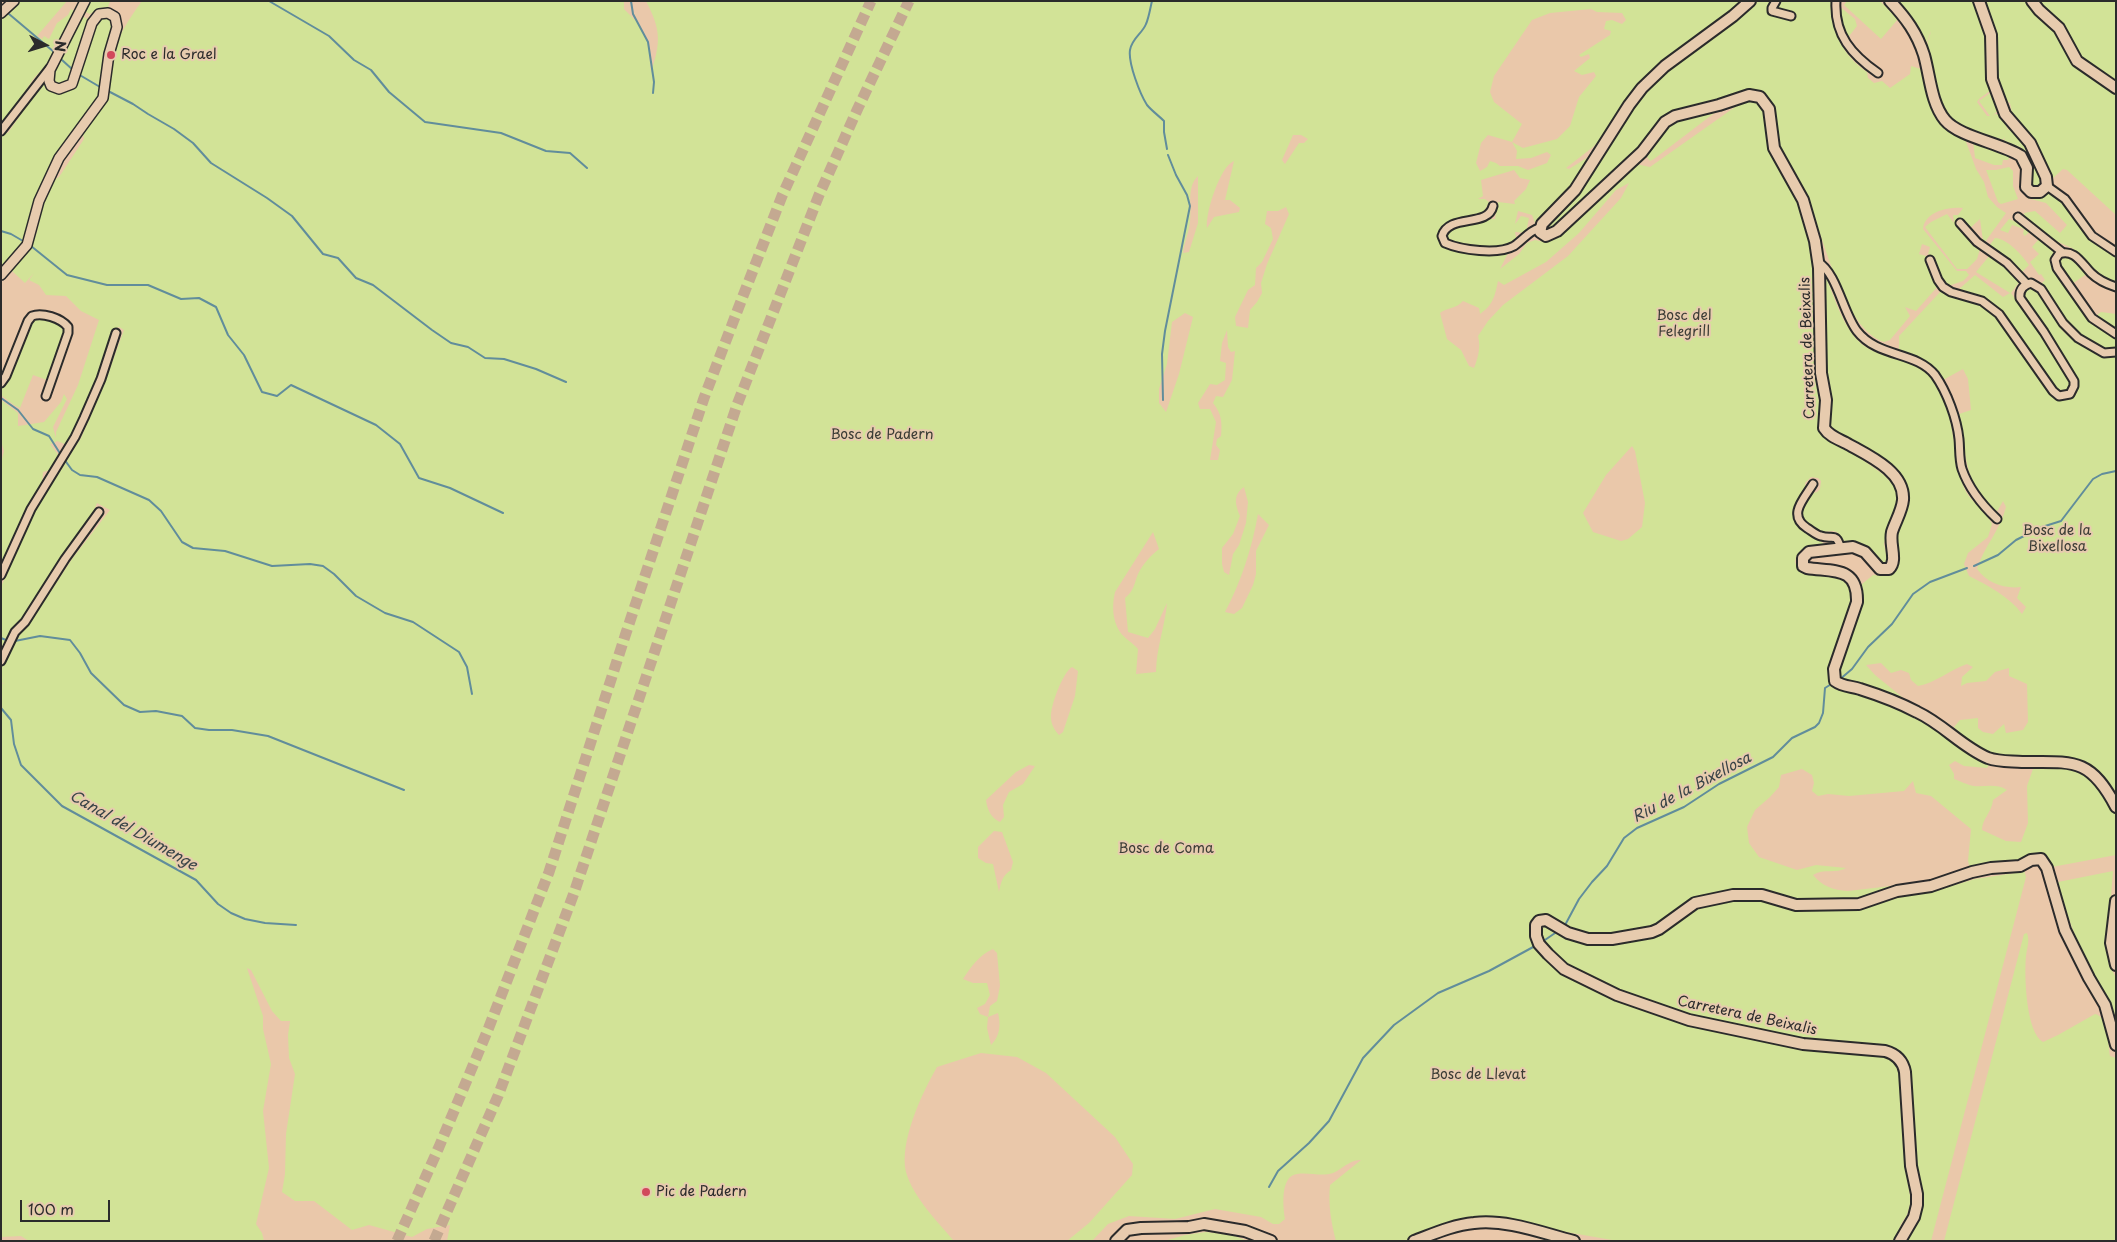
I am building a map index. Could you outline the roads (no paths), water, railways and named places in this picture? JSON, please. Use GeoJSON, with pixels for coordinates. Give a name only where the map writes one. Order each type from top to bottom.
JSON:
{"type":"FeatureCollection","features":[{"type":"Feature","properties":{"kind":"main road"},"geometry":{"type":"LineString","coordinates":[[1540,228],[1576,190],[1629,105],[1642,88],[1665,66],[1734,16],[1750,1]]}},
{"type":"Feature","properties":{"kind":"main road"},"geometry":{"type":"LineString","coordinates":[[1890,1],[1913,28],[1924,56],[1936,102],[1946,121],[1963,132],[2021,156],[2027,168],[2025,183],[2029,191],[2040,192],[2047,186],[2046,177],[2030,143],[2008,119],[2000,102],[1991,70],[1991,35],[1979,1]]}},
{"type":"Feature","properties":{"kind":"main road"},"geometry":{"type":"LineString","coordinates":[[2032,1],[2064,35],[2078,61],[2116,88]]}},
{"type":"Feature","properties":{"kind":"main road","name":"Carretera de Beixalis"},"geometry":{"type":"LineString","coordinates":[[1540,228],[1542,235],[1546,236],[1557,231],[1642,152],[1666,122],[1674,116],[1756,95],[1765,102],[1769,109],[1774,148],[1803,200],[1815,241],[1818,262],[1821,373],[1826,400],[1824,428],[1830,434],[1866,454],[1892,473],[1900,484],[1903,494],[1902,506],[1891,536],[1893,562],[1889,569],[1880,569],[1860,549],[1809,552],[1805,554],[1801,562],[1807,568],[1844,574],[1856,582],[1858,602],[1834,670],[1836,681],[1839,684],[1859,689],[1918,712],[1987,757],[2006,761],[2068,762],[2081,765],[2092,772],[2098,779],[2116,807]]}},
{"type":"Feature","properties":{"kind":"main road","name":"Carretera de Beixalis"},"geometry":{"type":"LineString","coordinates":[[1900,1241],[1916,1211],[1917,1194],[1911,1166],[1904,1065],[1893,1053],[1803,1044],[1688,1020],[1617,996],[1564,969],[1539,944],[1536,936],[1536,924],[1539,921],[1546,920],[1568,933],[1588,939],[1612,939],[1652,932],[1695,903],[1733,895],[1762,895],[1796,905],[1859,904],[1897,890],[1931,886],[1972,872],[1991,868],[2020,866],[2031,860],[2041,859],[2047,868],[2065,930],[2105,1005],[2116,1045]]}},
{"type":"Feature","properties":{"kind":"main road"},"geometry":{"type":"LineString","coordinates":[[2116,901],[2111,943],[2116,965]]}},
{"type":"Feature","properties":{"kind":"main road"},"geometry":{"type":"LineString","coordinates":[[1414,1241],[1452,1227],[1491,1222],[1574,1241]]}},
{"type":"Feature","properties":{"kind":"main road"},"geometry":{"type":"LineString","coordinates":[[1116,1241],[1127,1230],[1189,1227],[1204,1224],[1246,1231],[1271,1241]]}},
{"type":"Feature","properties":{"kind":"street"},"geometry":{"type":"LineString","coordinates":[[1,13],[14,1]]}},
{"type":"Feature","properties":{"kind":"street"},"geometry":{"type":"LineString","coordinates":[[1,276],[27,245],[39,201],[59,158],[103,98],[109,54],[118,27],[115,17],[111,14],[104,12],[95,17],[77,73],[69,87],[56,89],[51,86],[49,81],[53,63],[85,1]]}},
{"type":"Feature","properties":{"kind":"street"},"geometry":{"type":"LineString","coordinates":[[1776,1],[1772,10],[1791,16]]}},
{"type":"Feature","properties":{"kind":"street"},"geometry":{"type":"LineString","coordinates":[[1836,1],[1838,27],[1845,43],[1862,61],[1878,73]]}},
{"type":"Feature","properties":{"kind":"street"},"geometry":{"type":"LineString","coordinates":[[1,131],[53,63]]}},
{"type":"Feature","properties":{"kind":"street"},"geometry":{"type":"LineString","coordinates":[[2047,186],[2065,199],[2092,236],[2116,252]]}},
{"type":"Feature","properties":{"kind":"street"},"geometry":{"type":"LineString","coordinates":[[1493,206],[1492,213],[1488,216],[1466,220],[1448,228],[1442,236],[1445,243],[1499,252],[1514,246],[1533,230],[1540,228]]}},
{"type":"Feature","properties":{"kind":"street"},"geometry":{"type":"LineString","coordinates":[[2018,217],[2062,252],[2076,256],[2097,278],[2116,288]]}},
{"type":"Feature","properties":{"kind":"street"},"geometry":{"type":"LineString","coordinates":[[1960,223],[1977,242],[2007,263],[2027,284]]}},
{"type":"Feature","properties":{"kind":"street"},"geometry":{"type":"LineString","coordinates":[[2062,252],[2055,260],[2057,268],[2092,318],[2116,334]]}},
{"type":"Feature","properties":{"kind":"street"},"geometry":{"type":"LineString","coordinates":[[1930,260],[1938,280],[1943,286],[1951,292],[1982,301],[1999,314],[2053,391],[2059,396],[2066,396],[2073,390],[2074,381],[2044,332],[2020,298],[2021,290],[2027,284],[2034,284],[2039,287],[2062,323],[2082,341],[2104,353],[2116,352]]}},
{"type":"Feature","properties":{"kind":"street"},"geometry":{"type":"LineString","coordinates":[[1818,262],[1827,269],[1852,323],[1867,342],[1886,352],[1918,362],[1930,370],[1936,377],[1957,427],[1960,458],[1965,477],[1977,497],[1997,519]]}},
{"type":"Feature","properties":{"kind":"street"},"geometry":{"type":"LineString","coordinates":[[1,383],[6,376],[28,321],[32,316],[43,314],[68,326],[68,333],[46,396]]}},
{"type":"Feature","properties":{"kind":"street"},"geometry":{"type":"LineString","coordinates":[[1,575],[31,509],[81,424],[101,379],[116,333]]}},
{"type":"Feature","properties":{"kind":"street"},"geometry":{"type":"LineString","coordinates":[[1813,484],[1799,508],[1797,517],[1799,521],[1820,536],[1833,536],[1838,539],[1841,549]]}},
{"type":"Feature","properties":{"kind":"street"},"geometry":{"type":"LineString","coordinates":[[1,661],[15,632],[25,622],[65,559],[99,512]]}},
{"type":"Feature","properties":{"kind":"waterway"},"geometry":{"type":"LineString","coordinates":[[269,1],[329,36],[354,60],[371,70],[389,92],[425,122],[501,133],[546,151],[570,153],[587,168]]}},
{"type":"Feature","properties":{"kind":"waterway"},"geometry":{"type":"LineString","coordinates":[[631,1],[633,14],[648,42],[654,82],[653,93]]}},
{"type":"Feature","properties":{"kind":"waterway"},"geometry":{"type":"LineString","coordinates":[[1152,1],[1146,24],[1133,42],[1130,56],[1135,78],[1144,100],[1164,121],[1167,149]]}},
{"type":"Feature","properties":{"kind":"waterway"},"geometry":{"type":"LineString","coordinates":[[9,14],[54,52]]}},
{"type":"Feature","properties":{"kind":"waterway"},"geometry":{"type":"LineString","coordinates":[[62,60],[73,70]]}},
{"type":"Feature","properties":{"kind":"waterway"},"geometry":{"type":"LineString","coordinates":[[78,74],[100,87]]}},
{"type":"Feature","properties":{"kind":"waterway"},"geometry":{"type":"LineString","coordinates":[[110,92],[174,129],[193,143],[211,163],[292,216],[323,254],[338,258],[356,278],[373,285],[451,343],[468,347],[485,358],[504,359],[536,369],[566,382]]}},
{"type":"Feature","properties":{"kind":"waterway"},"geometry":{"type":"LineString","coordinates":[[1163,400],[1162,354],[1165,331],[1190,206],[1187,195],[1168,155]]}},
{"type":"Feature","properties":{"kind":"waterway"},"geometry":{"type":"LineString","coordinates":[[1,231],[23,241]]}},
{"type":"Feature","properties":{"kind":"waterway"},"geometry":{"type":"LineString","coordinates":[[31,246],[67,275],[107,285],[148,285],[181,299],[199,298],[216,307],[228,335],[244,355],[262,392],[277,396],[291,385],[376,425],[400,444],[419,478],[450,488],[503,513]]}},
{"type":"Feature","properties":{"kind":"waterway"},"geometry":{"type":"LineString","coordinates":[[1,398],[18,410],[33,429],[49,436],[61,455]]}},
{"type":"Feature","properties":{"kind":"waterway"},"geometry":{"type":"LineString","coordinates":[[64,459],[72,470],[80,475],[97,477],[149,500],[161,511],[182,542],[193,548],[225,551],[272,566],[310,564],[323,566],[356,596],[385,613],[413,622],[459,652],[467,667],[472,694]]}},
{"type":"Feature","properties":{"kind":"waterway","name":"Riu de la Bixellosa"},"geometry":{"type":"LineString","coordinates":[[1974,566],[1998,555],[2016,540],[2042,527],[2061,521],[2093,479],[2102,474],[2116,471]]}},
{"type":"Feature","properties":{"kind":"waterway","name":"Riu de la Bixellosa"},"geometry":{"type":"LineString","coordinates":[[1839,680],[1852,669],[1868,647],[1892,624],[1913,594],[1930,582],[1967,568]]}},
{"type":"Feature","properties":{"kind":"waterway"},"geometry":{"type":"LineString","coordinates":[[15,641],[40,636],[70,640],[91,673],[124,705],[140,712],[156,711],[182,716],[195,728],[232,730],[268,736],[404,790]]}},
{"type":"Feature","properties":{"kind":"waterway"},"geometry":{"type":"LineString","coordinates":[[1,638],[6,640]]}},
{"type":"Feature","properties":{"kind":"waterway","name":"Riu de la Bixellosa"},"geometry":{"type":"LineString","coordinates":[[1564,927],[1579,899],[1607,866],[1624,838],[1637,828],[1684,807],[1719,784],[1773,757],[1792,738],[1815,727],[1823,713],[1825,688],[1833,683]]}},
{"type":"Feature","properties":{"kind":"waterway","name":"Canal del Diumenge"},"geometry":{"type":"LineString","coordinates":[[1,708],[11,720],[14,744],[21,765],[62,806],[196,880],[218,904],[231,913],[245,919],[265,923],[296,925]]}},
{"type":"Feature","properties":{"kind":"waterway"},"geometry":{"type":"LineString","coordinates":[[1542,942],[1558,931]]}},
{"type":"Feature","properties":{"kind":"waterway","name":"Riu de la Bixellosa"},"geometry":{"type":"LineString","coordinates":[[1269,1187],[1278,1171],[1309,1143],[1329,1121],[1363,1058],[1394,1025],[1438,993],[1489,971],[1535,946]]}},
{"type":"Feature","properties":{"kind":"tunnel"},"geometry":{"type":"LineString","coordinates":[[397,1241],[489,1027],[549,872],[704,398],[782,196],[871,1]]}},
{"type":"Feature","properties":{"kind":"tunnel"},"geometry":{"type":"LineString","coordinates":[[434,1241],[498,1096],[574,893],[737,405],[819,195],[909,1]]}},
{"type":"Feature","properties":{"kind":"place","name":"Roc e la Grael"},"geometry":{"type":"Point","coordinates":[111,55]}},
{"type":"Feature","properties":{"kind":"place","name":"Pic de Padern"},"geometry":{"type":"Point","coordinates":[646,1192]}},
{"type":"Feature","properties":{"kind":"park label","name":"Bosc del Felegrill"},"geometry":{"type":"Point","coordinates":[1684,324]}},
{"type":"Feature","properties":{"kind":"park label","name":"Bosc de Padern"},"geometry":{"type":"Point","coordinates":[882,435]}},
{"type":"Feature","properties":{"kind":"park label","name":"Bosc de la Bixellosa"},"geometry":{"type":"Point","coordinates":[2057,540]}},
{"type":"Feature","properties":{"kind":"park label","name":"Bosc de Coma"},"geometry":{"type":"Point","coordinates":[1166,849]}},
{"type":"Feature","properties":{"kind":"park label","name":"Bosc de Llevat"},"geometry":{"type":"Point","coordinates":[1478,1075]}}]}
